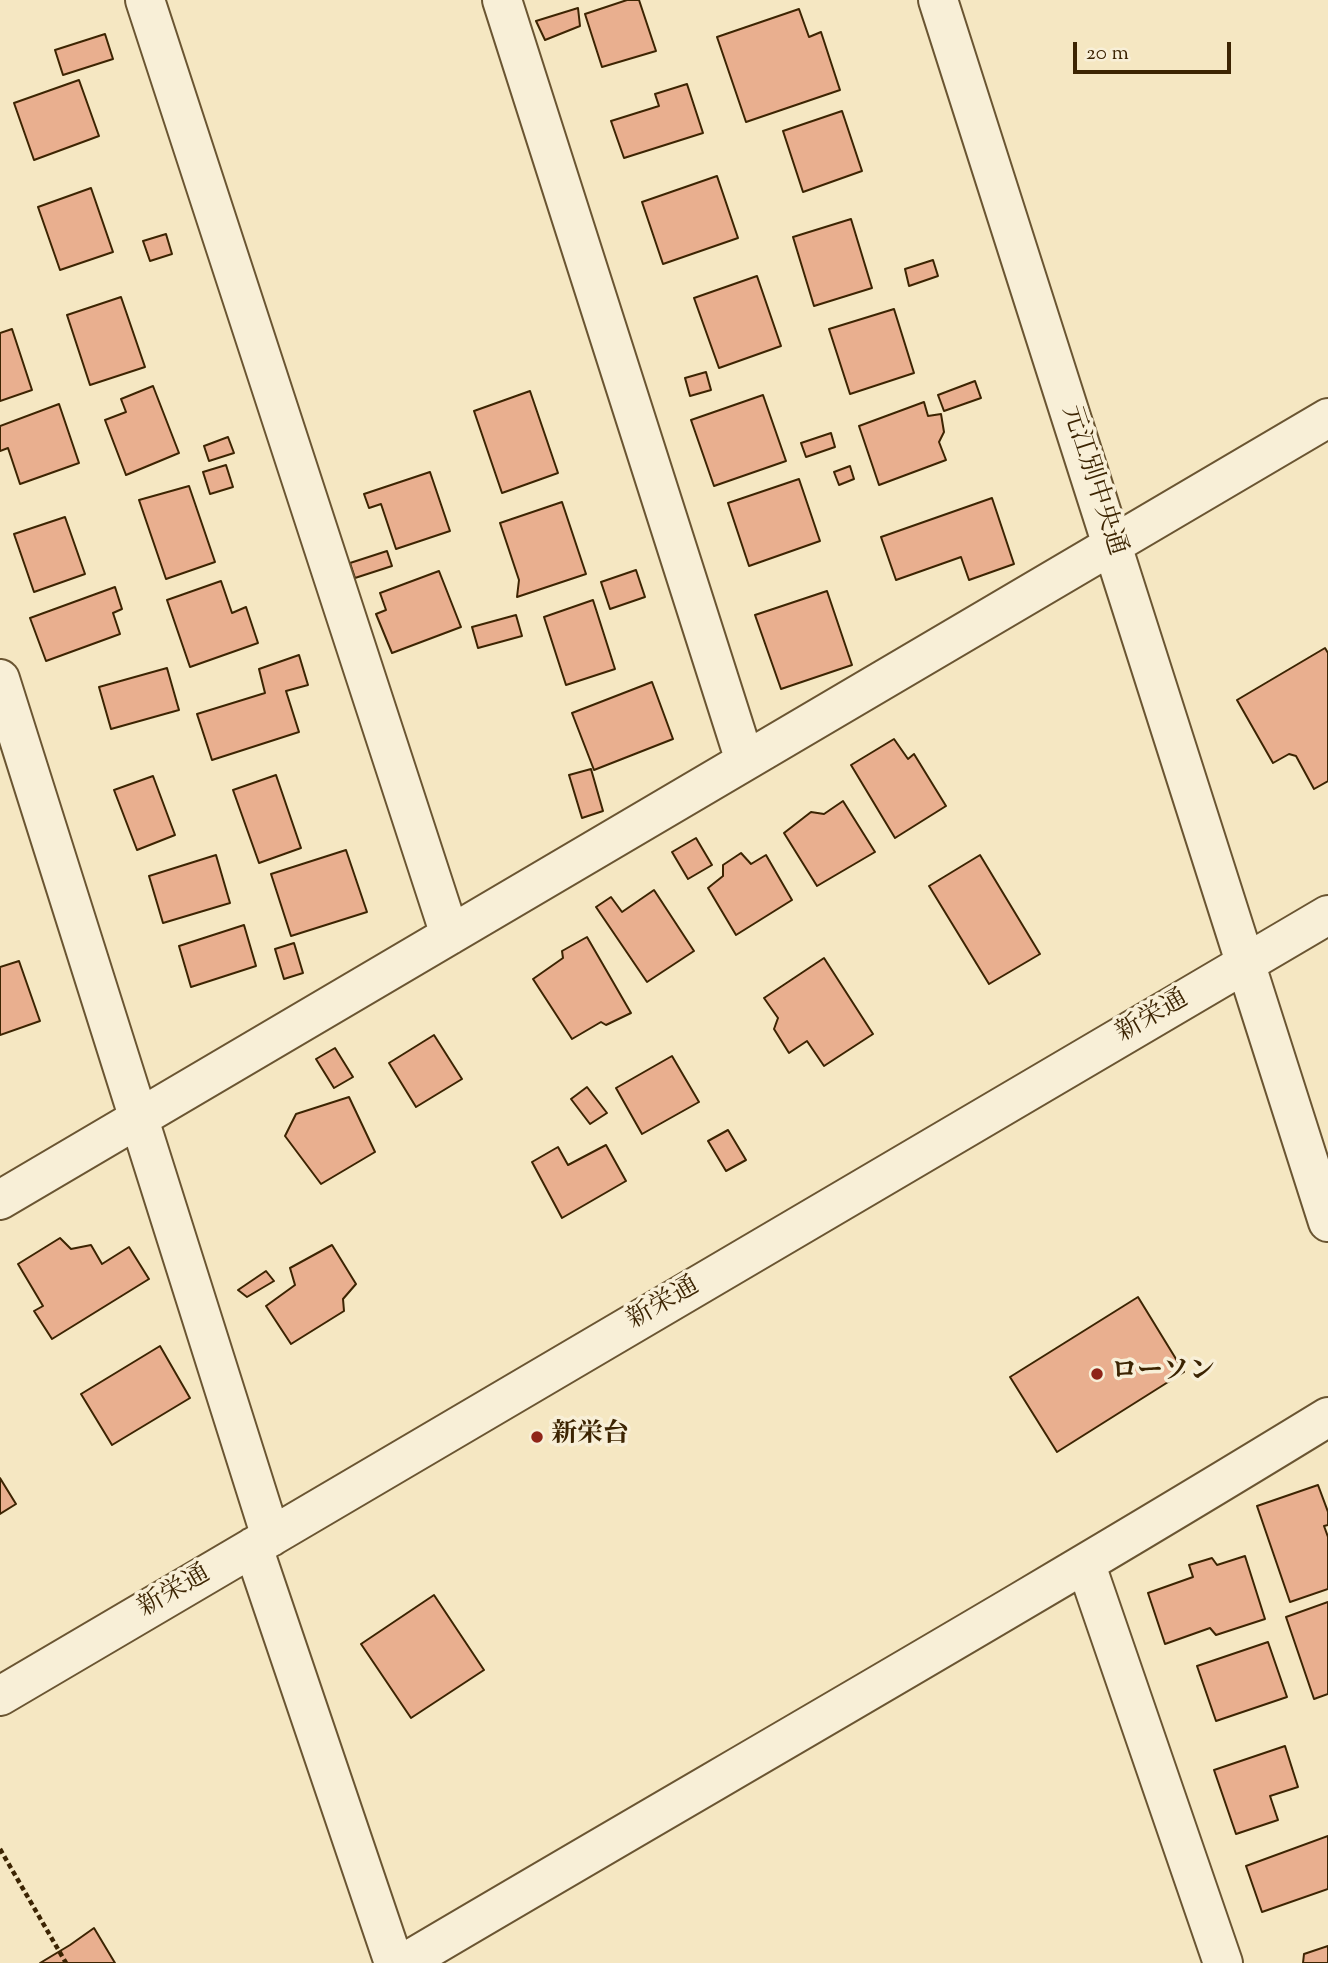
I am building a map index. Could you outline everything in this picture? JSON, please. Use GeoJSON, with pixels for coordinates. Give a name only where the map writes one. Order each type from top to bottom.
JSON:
{"type":"FeatureCollection","features":[{"type":"Feature","properties":{"kind":"street"},"geometry":{"type":"LineString","coordinates":[[145,0],[450,934]]}},
{"type":"Feature","properties":{"kind":"street"},"geometry":{"type":"LineString","coordinates":[[502,0],[745,761]]}},
{"type":"Feature","properties":{"kind":"street","name":"元江別中央通"},"geometry":{"type":"LineString","coordinates":[[938,0],[1328,1223]]}},
{"type":"Feature","properties":{"kind":"street"},"geometry":{"type":"LineString","coordinates":[[0,1200],[1328,418]]}},
{"type":"Feature","properties":{"kind":"street"},"geometry":{"type":"LineString","coordinates":[[0,679],[140,1117],[262,1542],[394,1963]]}},
{"type":"Feature","properties":{"kind":"street","name":"新栄通"},"geometry":{"type":"LineString","coordinates":[[0,1696],[1328,915]]}},
{"type":"Feature","properties":{"kind":"street"},"geometry":{"type":"LineString","coordinates":[[404,1963],[877,1683],[1086,1566],[1328,1417]]}},
{"type":"Feature","properties":{"kind":"street"},"geometry":{"type":"LineString","coordinates":[[1086,1566],[1223,1963]]}},
{"type":"Feature","properties":{"kind":"path"},"geometry":{"type":"LineString","coordinates":[[0,1849],[66,1963]]}},
{"type":"Feature","properties":{"kind":"building"},"geometry":{"type":"Polygon","coordinates":[[[627,0],[639,0],[656,51],[602,67],[585,14],[627,0]]]}},
{"type":"Feature","properties":{"kind":"building"},"geometry":{"type":"Polygon","coordinates":[[[578,8],[580,26],[545,40],[536,21],[578,8]]]}},
{"type":"Feature","properties":{"kind":"building"},"geometry":{"type":"Polygon","coordinates":[[[799,9],[809,37],[821,32],[840,90],[746,122],[717,37],[799,9]]]}},
{"type":"Feature","properties":{"kind":"building"},"geometry":{"type":"Polygon","coordinates":[[[105,34],[113,59],[63,75],[55,50],[105,34]]]}},
{"type":"Feature","properties":{"kind":"building"},"geometry":{"type":"Polygon","coordinates":[[[79,80],[99,136],[34,160],[14,103],[79,80]]]}},
{"type":"Feature","properties":{"kind":"building"},"geometry":{"type":"Polygon","coordinates":[[[687,84],[703,133],[624,158],[611,121],[659,106],[655,94],[687,84]]]}},
{"type":"Feature","properties":{"kind":"building"},"geometry":{"type":"Polygon","coordinates":[[[842,111],[862,171],[803,192],[783,131],[842,111]]]}},
{"type":"Feature","properties":{"kind":"building"},"geometry":{"type":"Polygon","coordinates":[[[717,176],[738,238],[663,264],[642,202],[717,176]]]}},
{"type":"Feature","properties":{"kind":"building"},"geometry":{"type":"Polygon","coordinates":[[[91,188],[113,252],[60,270],[38,207],[91,188]]]}},
{"type":"Feature","properties":{"kind":"building"},"geometry":{"type":"Polygon","coordinates":[[[851,219],[872,288],[814,306],[793,237],[851,219]]]}},
{"type":"Feature","properties":{"kind":"building"},"geometry":{"type":"Polygon","coordinates":[[[166,234],[172,254],[150,261],[143,241],[166,234]]]}},
{"type":"Feature","properties":{"kind":"building"},"geometry":{"type":"Polygon","coordinates":[[[933,260],[938,276],[909,286],[905,269],[933,260]]]}},
{"type":"Feature","properties":{"kind":"building"},"geometry":{"type":"Polygon","coordinates":[[[757,276],[781,346],[719,368],[694,298],[757,276]]]}},
{"type":"Feature","properties":{"kind":"building"},"geometry":{"type":"Polygon","coordinates":[[[121,297],[145,367],[90,385],[67,315],[121,297]]]}},
{"type":"Feature","properties":{"kind":"building"},"geometry":{"type":"Polygon","coordinates":[[[894,309],[914,373],[850,394],[829,329],[894,309]]]}},
{"type":"Feature","properties":{"kind":"building"},"geometry":{"type":"Polygon","coordinates":[[[12,329],[32,390],[0,401],[0,333],[12,329]]]}},
{"type":"Feature","properties":{"kind":"building"},"geometry":{"type":"Polygon","coordinates":[[[706,372],[711,390],[690,396],[685,378],[706,372]]]}},
{"type":"Feature","properties":{"kind":"building"},"geometry":{"type":"Polygon","coordinates":[[[975,381],[981,398],[944,411],[938,395],[975,381]]]}},
{"type":"Feature","properties":{"kind":"building"},"geometry":{"type":"Polygon","coordinates":[[[153,386],[179,453],[126,475],[105,420],[126,412],[121,399],[153,386]]]}},
{"type":"Feature","properties":{"kind":"building"},"geometry":{"type":"Polygon","coordinates":[[[530,391],[558,473],[502,493],[474,411],[530,391]]]}},
{"type":"Feature","properties":{"kind":"building"},"geometry":{"type":"Polygon","coordinates":[[[763,395],[786,461],[714,486],[691,420],[763,395]]]}},
{"type":"Feature","properties":{"kind":"building"},"geometry":{"type":"Polygon","coordinates":[[[924,402],[928,416],[941,414],[944,432],[939,442],[946,460],[879,485],[859,426],[924,402]]]}},
{"type":"Feature","properties":{"kind":"building"},"geometry":{"type":"Polygon","coordinates":[[[59,404],[79,463],[20,484],[8,448],[0,451],[0,426],[59,404]]]}},
{"type":"Feature","properties":{"kind":"building"},"geometry":{"type":"Polygon","coordinates":[[[831,433],[835,447],[806,457],[801,443],[831,433]]]}},
{"type":"Feature","properties":{"kind":"building"},"geometry":{"type":"Polygon","coordinates":[[[228,437],[234,453],[209,461],[204,446],[228,437]]]}},
{"type":"Feature","properties":{"kind":"building"},"geometry":{"type":"Polygon","coordinates":[[[226,465],[233,487],[210,494],[203,472],[226,465]]]}},
{"type":"Feature","properties":{"kind":"building"},"geometry":{"type":"Polygon","coordinates":[[[850,466],[854,479],[839,485],[834,472],[850,466]]]}},
{"type":"Feature","properties":{"kind":"building"},"geometry":{"type":"Polygon","coordinates":[[[430,472],[450,531],[396,549],[381,504],[369,508],[364,494],[430,472]]]}},
{"type":"Feature","properties":{"kind":"building"},"geometry":{"type":"Polygon","coordinates":[[[799,479],[820,541],[749,566],[728,503],[799,479]]]}},
{"type":"Feature","properties":{"kind":"building"},"geometry":{"type":"Polygon","coordinates":[[[189,486],[215,562],[166,579],[139,500],[189,486]]]}},
{"type":"Feature","properties":{"kind":"building"},"geometry":{"type":"Polygon","coordinates":[[[992,498],[1014,564],[969,580],[961,557],[896,580],[881,537],[992,498]]]}},
{"type":"Feature","properties":{"kind":"building"},"geometry":{"type":"Polygon","coordinates":[[[562,502],[586,574],[517,597],[519,580],[500,523],[562,502]]]}},
{"type":"Feature","properties":{"kind":"building"},"geometry":{"type":"Polygon","coordinates":[[[65,517],[85,574],[34,592],[14,534],[65,517]]]}},
{"type":"Feature","properties":{"kind":"building"},"geometry":{"type":"Polygon","coordinates":[[[387,551],[392,566],[355,578],[350,563],[387,551]]]}},
{"type":"Feature","properties":{"kind":"building"},"geometry":{"type":"Polygon","coordinates":[[[636,570],[645,597],[610,609],[601,582],[636,570]]]}},
{"type":"Feature","properties":{"kind":"building"},"geometry":{"type":"Polygon","coordinates":[[[439,571],[461,627],[392,653],[376,614],[386,610],[380,593],[439,571]]]}},
{"type":"Feature","properties":{"kind":"building"},"geometry":{"type":"Polygon","coordinates":[[[221,581],[232,613],[246,607],[258,643],[190,667],[167,600],[221,581]]]}},
{"type":"Feature","properties":{"kind":"building"},"geometry":{"type":"Polygon","coordinates":[[[115,587],[122,609],[113,613],[120,634],[46,661],[30,618],[115,587]]]}},
{"type":"Feature","properties":{"kind":"building"},"geometry":{"type":"Polygon","coordinates":[[[827,591],[852,665],[781,689],[755,615],[827,591]]]}},
{"type":"Feature","properties":{"kind":"building"},"geometry":{"type":"Polygon","coordinates":[[[593,600],[615,669],[566,685],[544,617],[593,600]]]}},
{"type":"Feature","properties":{"kind":"building"},"geometry":{"type":"Polygon","coordinates":[[[516,615],[522,636],[478,648],[472,627],[516,615]]]}},
{"type":"Feature","properties":{"kind":"building"},"geometry":{"type":"Polygon","coordinates":[[[1325,648],[1328,653],[1328,781],[1314,789],[1296,756],[1289,754],[1273,763],[1237,700],[1325,648]]]}},
{"type":"Feature","properties":{"kind":"building"},"geometry":{"type":"Polygon","coordinates":[[[299,655],[308,685],[286,691],[299,732],[212,760],[197,714],[265,693],[259,669],[299,655]]]}},
{"type":"Feature","properties":{"kind":"building"},"geometry":{"type":"Polygon","coordinates":[[[167,668],[179,710],[111,729],[99,687],[167,668]]]}},
{"type":"Feature","properties":{"kind":"building"},"geometry":{"type":"Polygon","coordinates":[[[652,682],[673,739],[594,770],[572,713],[652,682]]]}},
{"type":"Feature","properties":{"kind":"building"},"geometry":{"type":"Polygon","coordinates":[[[894,739],[908,759],[914,754],[946,806],[895,838],[851,765],[894,739]]]}},
{"type":"Feature","properties":{"kind":"building"},"geometry":{"type":"Polygon","coordinates":[[[591,769],[603,811],[582,818],[569,775],[591,769]]]}},
{"type":"Feature","properties":{"kind":"building"},"geometry":{"type":"Polygon","coordinates":[[[276,775],[301,848],[259,863],[233,790],[276,775]]]}},
{"type":"Feature","properties":{"kind":"building"},"geometry":{"type":"Polygon","coordinates":[[[153,776],[175,835],[137,850],[114,790],[153,776]]]}},
{"type":"Feature","properties":{"kind":"building"},"geometry":{"type":"Polygon","coordinates":[[[843,801],[875,852],[817,886],[784,833],[811,812],[824,814],[843,801]]]}},
{"type":"Feature","properties":{"kind":"building"},"geometry":{"type":"Polygon","coordinates":[[[696,838],[712,865],[688,879],[672,852],[696,838]]]}},
{"type":"Feature","properties":{"kind":"building"},"geometry":{"type":"Polygon","coordinates":[[[346,850],[367,912],[291,936],[271,874],[346,850]]]}},
{"type":"Feature","properties":{"kind":"building"},"geometry":{"type":"Polygon","coordinates":[[[741,853],[751,864],[766,855],[792,900],[736,935],[708,888],[723,876],[723,865],[741,853]]]}},
{"type":"Feature","properties":{"kind":"building"},"geometry":{"type":"Polygon","coordinates":[[[216,855],[230,903],[163,923],[149,876],[216,855]]]}},
{"type":"Feature","properties":{"kind":"building"},"geometry":{"type":"Polygon","coordinates":[[[980,855],[1040,954],[989,984],[929,886],[980,855]]]}},
{"type":"Feature","properties":{"kind":"building"},"geometry":{"type":"Polygon","coordinates":[[[654,890],[694,951],[647,982],[596,907],[611,897],[622,912],[654,890]]]}},
{"type":"Feature","properties":{"kind":"building"},"geometry":{"type":"Polygon","coordinates":[[[244,925],[256,966],[191,987],[179,946],[244,925]]]}},
{"type":"Feature","properties":{"kind":"building"},"geometry":{"type":"Polygon","coordinates":[[[587,937],[631,1013],[606,1025],[601,1022],[572,1039],[533,979],[563,958],[562,951],[587,937]]]}},
{"type":"Feature","properties":{"kind":"building"},"geometry":{"type":"Polygon","coordinates":[[[294,943],[303,973],[284,979],[275,949],[294,943]]]}},
{"type":"Feature","properties":{"kind":"building"},"geometry":{"type":"Polygon","coordinates":[[[824,958],[873,1034],[824,1066],[807,1041],[789,1053],[774,1029],[778,1018],[764,998],[824,958]]]}},
{"type":"Feature","properties":{"kind":"building"},"geometry":{"type":"Polygon","coordinates":[[[19,961],[40,1021],[0,1035],[0,967],[19,961]]]}},
{"type":"Feature","properties":{"kind":"building"},"geometry":{"type":"Polygon","coordinates":[[[434,1035],[462,1079],[416,1107],[389,1063],[434,1035]]]}},
{"type":"Feature","properties":{"kind":"building"},"geometry":{"type":"Polygon","coordinates":[[[335,1048],[353,1077],[334,1088],[316,1059],[335,1048]]]}},
{"type":"Feature","properties":{"kind":"building"},"geometry":{"type":"Polygon","coordinates":[[[672,1056],[699,1102],[642,1134],[616,1088],[672,1056]]]}},
{"type":"Feature","properties":{"kind":"building"},"geometry":{"type":"Polygon","coordinates":[[[587,1087],[607,1113],[590,1124],[571,1099],[587,1087]]]}},
{"type":"Feature","properties":{"kind":"building"},"geometry":{"type":"Polygon","coordinates":[[[349,1097],[375,1152],[321,1184],[285,1136],[296,1114],[349,1097]]]}},
{"type":"Feature","properties":{"kind":"building"},"geometry":{"type":"Polygon","coordinates":[[[728,1130],[746,1160],[726,1171],[708,1141],[728,1130]]]}},
{"type":"Feature","properties":{"kind":"building"},"geometry":{"type":"Polygon","coordinates":[[[606,1145],[626,1181],[562,1218],[532,1162],[558,1147],[568,1165],[606,1145]]]}},
{"type":"Feature","properties":{"kind":"building"},"geometry":{"type":"Polygon","coordinates":[[[60,1238],[71,1249],[91,1245],[102,1264],[129,1247],[149,1279],[52,1339],[34,1311],[43,1306],[18,1264],[60,1238]]]}},
{"type":"Feature","properties":{"kind":"building"},"geometry":{"type":"Polygon","coordinates":[[[332,1245],[356,1284],[343,1299],[344,1311],[291,1344],[266,1306],[295,1285],[290,1268],[332,1245]]]}},
{"type":"Feature","properties":{"kind":"building"},"geometry":{"type":"Polygon","coordinates":[[[266,1271],[274,1281],[247,1297],[238,1290],[266,1271]]]}},
{"type":"Feature","properties":{"kind":"building","name":"ローソン"},"geometry":{"type":"Polygon","coordinates":[[[1138,1297],[1184,1372],[1057,1452],[1010,1377],[1138,1297]]]}},
{"type":"Feature","properties":{"kind":"building"},"geometry":{"type":"Polygon","coordinates":[[[160,1346],[190,1398],[112,1445],[81,1394],[160,1346]]]}},
{"type":"Feature","properties":{"kind":"building"},"geometry":{"type":"Polygon","coordinates":[[[0,1478],[16,1504],[0,1514],[0,1478]]]}},
{"type":"Feature","properties":{"kind":"building"},"geometry":{"type":"Polygon","coordinates":[[[1318,1485],[1328,1512],[1328,1525],[1324,1526],[1328,1537],[1328,1589],[1290,1602],[1257,1506],[1318,1485]]]}},
{"type":"Feature","properties":{"kind":"building"},"geometry":{"type":"Polygon","coordinates":[[[1245,1556],[1265,1619],[1216,1635],[1210,1628],[1165,1644],[1148,1593],[1193,1577],[1189,1565],[1212,1558],[1217,1565],[1245,1556]]]}},
{"type":"Feature","properties":{"kind":"building"},"geometry":{"type":"Polygon","coordinates":[[[434,1595],[484,1670],[411,1718],[361,1644],[434,1595]]]}},
{"type":"Feature","properties":{"kind":"building"},"geometry":{"type":"Polygon","coordinates":[[[1328,1602],[1328,1694],[1314,1699],[1286,1617],[1328,1602]]]}},
{"type":"Feature","properties":{"kind":"building"},"geometry":{"type":"Polygon","coordinates":[[[1268,1642],[1287,1697],[1216,1721],[1197,1666],[1268,1642]]]}},
{"type":"Feature","properties":{"kind":"building"},"geometry":{"type":"Polygon","coordinates":[[[1285,1746],[1298,1787],[1270,1796],[1278,1820],[1236,1834],[1214,1770],[1285,1746]]]}},
{"type":"Feature","properties":{"kind":"building"},"geometry":{"type":"Polygon","coordinates":[[[1328,1836],[1328,1889],[1262,1912],[1246,1866],[1328,1836]]]}},
{"type":"Feature","properties":{"kind":"building"},"geometry":{"type":"Polygon","coordinates":[[[94,1928],[115,1963],[40,1963],[70,1945],[94,1928]]]}},
{"type":"Feature","properties":{"kind":"building"},"geometry":{"type":"Polygon","coordinates":[[[1328,1946],[1328,1963],[1303,1963],[1304,1954],[1328,1946]]]}},
{"type":"Feature","properties":{"kind":"place","name":"ローソン"},"geometry":{"type":"Point","coordinates":[1097,1374]}},
{"type":"Feature","properties":{"kind":"place","name":"新栄台"},"geometry":{"type":"Point","coordinates":[537,1437]}}]}
